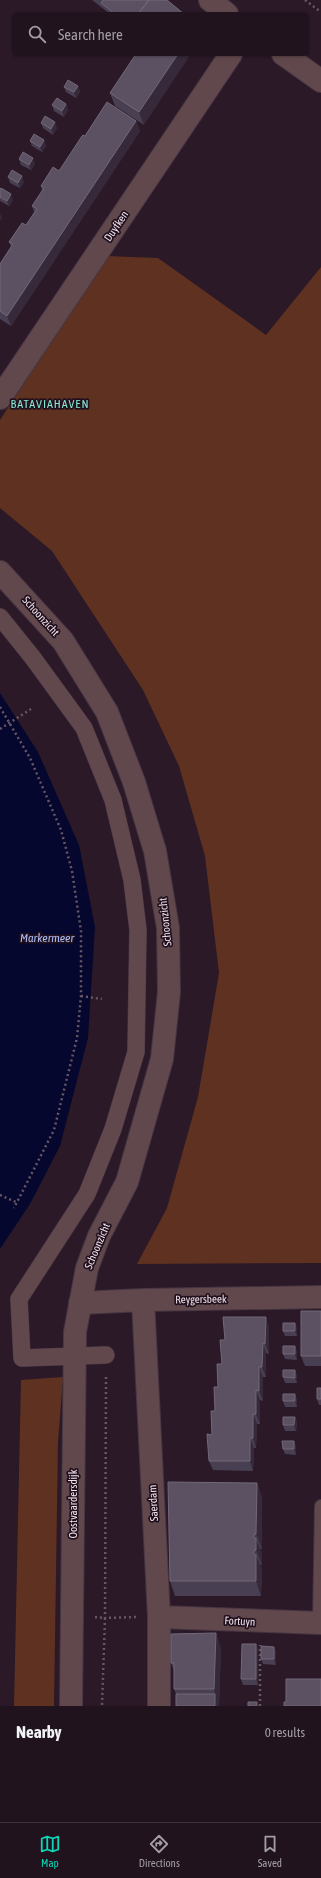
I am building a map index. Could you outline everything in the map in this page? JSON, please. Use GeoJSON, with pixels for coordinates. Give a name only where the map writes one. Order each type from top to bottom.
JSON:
{"type":"FeatureCollection","features":[{"type":"Feature","properties":{"kind":"street"},"geometry":{"type":"LineString","coordinates":[[210,0],[225,12]]}},
{"type":"Feature","properties":{"kind":"street","name":"Duyfken"},"geometry":{"type":"LineString","coordinates":[[0,398],[230,56]]}},
{"type":"Feature","properties":{"kind":"street"},"geometry":{"type":"LineString","coordinates":[[285,56],[321,81]]}},
{"type":"Feature","properties":{"kind":"street","name":"Schoonzicht"},"geometry":{"type":"LineString","coordinates":[[0,572],[63,641],[108,712],[134,782],[155,851],[168,928],[169,992],[162,1059],[127,1182],[99,1236],[87,1268],[80,1303]]}},
{"type":"Feature","properties":{"kind":"street"},"geometry":{"type":"LineString","coordinates":[[0,617],[33,658],[84,728],[113,800],[132,880],[138,930],[136,1052],[113,1129],[87,1194],[19,1299],[22,1358],[106,1355]]}},
{"type":"Feature","properties":{"kind":"street","name":"Reygersbeek"},"geometry":{"type":"LineString","coordinates":[[80,1303],[143,1300],[321,1297]]}},
{"type":"Feature","properties":{"kind":"street","name":"Saerdam"},"geometry":{"type":"LineString","coordinates":[[143,1300],[159,1617],[159,1706]]}},
{"type":"Feature","properties":{"kind":"street","name":"Oostvaardersdijk"},"geometry":{"type":"LineString","coordinates":[[71,1706],[73,1616],[74,1357],[75,1332],[80,1303]]}},
{"type":"Feature","properties":{"kind":"street","name":"Fortuyn"},"geometry":{"type":"LineString","coordinates":[[159,1617],[260,1622],[320,1623]]}},
{"type":"Feature","properties":{"kind":"lane"},"geometry":{"type":"LineString","coordinates":[[320,1623],[321,1506]]}},
{"type":"Feature","properties":{"kind":"path"},"geometry":{"type":"LineString","coordinates":[[305,0],[321,12]]}},
{"type":"Feature","properties":{"kind":"path"},"geometry":{"type":"LineString","coordinates":[[0,708],[30,758],[61,830],[72,871],[81,931],[81,996],[76,1038],[54,1130],[18,1203],[14,1208]]}},
{"type":"Feature","properties":{"kind":"path"},"geometry":{"type":"LineString","coordinates":[[0,729],[31,708]]}},
{"type":"Feature","properties":{"kind":"path"},"geometry":{"type":"LineString","coordinates":[[81,996],[102,999]]}},
{"type":"Feature","properties":{"kind":"path"},"geometry":{"type":"LineString","coordinates":[[0,1195],[18,1203]]}},
{"type":"Feature","properties":{"kind":"path"},"geometry":{"type":"LineString","coordinates":[[102,1706],[105,1618],[106,1355]]}},
{"type":"Feature","properties":{"kind":"path"},"geometry":{"type":"LineString","coordinates":[[73,1616],[105,1618],[159,1617]]}},
{"type":"Feature","properties":{"kind":"path"},"geometry":{"type":"LineString","coordinates":[[260,1622],[260,1706]]}},
{"type":"Feature","properties":{"kind":"shaded area"},"geometry":{"type":"Polygon","coordinates":[[[106,256],[158,258],[266,335],[321,267],[321,1263],[137,1264],[167,1208],[198,1097],[219,973],[205,856],[179,766],[143,690],[52,551],[0,508],[0,420],[106,256]]]}},
{"type":"Feature","properties":{"kind":"shaded area"},"geometry":{"type":"Polygon","coordinates":[[[63,1377],[58,1442],[54,1706],[14,1706],[21,1380],[63,1377]]]}},
{"type":"Feature","properties":{"kind":"water","name":"Markermeer"},"geometry":{"type":"Polygon","coordinates":[[[0,693],[38,752],[79,845],[95,927],[88,1038],[60,1146],[30,1204],[0,1249],[0,693]]]}},
{"type":"Feature","properties":{"kind":"building"},"geometry":{"type":"Polygon","coordinates":[[[103,0],[149,0],[140,12],[112,12],[101,3],[103,0]]]}},
{"type":"Feature","properties":{"kind":"building"},"geometry":{"type":"Polygon","coordinates":[[[149,0],[167,0],[182,12],[140,12],[149,0]]]}},
{"type":"Feature","properties":{"kind":"building"},"geometry":{"type":"Polygon","coordinates":[[[135,56],[177,56],[139,112],[110,93],[135,56]]]}},
{"type":"Feature","properties":{"kind":"building"},"geometry":{"type":"Polygon","coordinates":[[[68,80],[78,86],[74,92],[64,87],[68,80]]]}},
{"type":"Feature","properties":{"kind":"building"},"geometry":{"type":"Polygon","coordinates":[[[57,98],[66,104],[62,111],[52,105],[57,98]]]}},
{"type":"Feature","properties":{"kind":"building"},"geometry":{"type":"Polygon","coordinates":[[[107,102],[136,121],[7,316],[0,311],[0,264],[13,244],[9,242],[22,223],[26,225],[37,209],[32,206],[44,188],[41,186],[53,167],[59,171],[82,136],[85,136],[107,102]]]}},
{"type":"Feature","properties":{"kind":"building"},"geometry":{"type":"Polygon","coordinates":[[[45,116],[55,122],[51,129],[41,123],[45,116]]]}},
{"type":"Feature","properties":{"kind":"building"},"geometry":{"type":"Polygon","coordinates":[[[34,134],[44,140],[40,147],[30,141],[34,134]]]}},
{"type":"Feature","properties":{"kind":"building"},"geometry":{"type":"Polygon","coordinates":[[[23,152],[33,158],[29,165],[19,159],[23,152]]]}},
{"type":"Feature","properties":{"kind":"building"},"geometry":{"type":"Polygon","coordinates":[[[12,170],[22,176],[18,183],[8,177],[12,170]]]}},
{"type":"Feature","properties":{"kind":"building"},"geometry":{"type":"Polygon","coordinates":[[[1,188],[11,194],[7,201],[0,197],[1,188]]]}},
{"type":"Feature","properties":{"kind":"building"},"geometry":{"type":"Polygon","coordinates":[[[301,1311],[321,1311],[321,1356],[301,1356],[301,1311]]]}},
{"type":"Feature","properties":{"kind":"building"},"geometry":{"type":"Polygon","coordinates":[[[223,1317],[266,1317],[262,1367],[259,1367],[259,1391],[256,1390],[256,1414],[253,1414],[253,1438],[250,1438],[250,1461],[209,1461],[207,1434],[212,1435],[211,1411],[215,1411],[214,1387],[218,1387],[217,1364],[222,1364],[220,1340],[225,1340],[223,1317]]]}},
{"type":"Feature","properties":{"kind":"building"},"geometry":{"type":"Polygon","coordinates":[[[283,1323],[295,1323],[295,1331],[283,1331],[283,1323]]]}},
{"type":"Feature","properties":{"kind":"building"},"geometry":{"type":"Polygon","coordinates":[[[283,1346],[295,1346],[295,1354],[283,1354],[283,1346]]]}},
{"type":"Feature","properties":{"kind":"building"},"geometry":{"type":"Polygon","coordinates":[[[283,1370],[295,1370],[295,1378],[283,1377],[283,1370]]]}},
{"type":"Feature","properties":{"kind":"building"},"geometry":{"type":"Polygon","coordinates":[[[317,1388],[321,1388],[321,1399],[317,1399],[317,1388]]]}},
{"type":"Feature","properties":{"kind":"building"},"geometry":{"type":"Polygon","coordinates":[[[283,1394],[295,1394],[295,1401],[283,1401],[283,1394]]]}},
{"type":"Feature","properties":{"kind":"building"},"geometry":{"type":"Polygon","coordinates":[[[283,1417],[295,1417],[294,1425],[283,1425],[283,1417]]]}},
{"type":"Feature","properties":{"kind":"building"},"geometry":{"type":"Polygon","coordinates":[[[282,1441],[294,1441],[294,1449],[283,1449],[282,1441]]]}},
{"type":"Feature","properties":{"kind":"building"},"geometry":{"type":"Polygon","coordinates":[[[168,1482],[257,1483],[256,1534],[254,1534],[254,1538],[256,1538],[256,1550],[254,1550],[254,1554],[256,1555],[256,1581],[170,1581],[168,1482]]]}},
{"type":"Feature","properties":{"kind":"building"},"geometry":{"type":"Polygon","coordinates":[[[216,1633],[214,1689],[174,1689],[174,1663],[171,1663],[171,1634],[216,1633]]]}},
{"type":"Feature","properties":{"kind":"building"},"geometry":{"type":"Polygon","coordinates":[[[242,1644],[256,1644],[256,1679],[241,1679],[242,1644]]]}},
{"type":"Feature","properties":{"kind":"building"},"geometry":{"type":"Polygon","coordinates":[[[261,1646],[274,1647],[274,1659],[261,1659],[261,1646]]]}},
{"type":"Feature","properties":{"kind":"building"},"geometry":{"type":"Polygon","coordinates":[[[286,1679],[321,1679],[321,1706],[284,1706],[284,1702],[286,1702],[286,1679]]]}},
{"type":"Feature","properties":{"kind":"building"},"geometry":{"type":"Polygon","coordinates":[[[176,1694],[215,1694],[215,1706],[176,1706],[176,1694]]]}},
{"type":"Feature","properties":{"kind":"building"},"geometry":{"type":"Polygon","coordinates":[[[248,1702],[257,1702],[257,1706],[248,1706],[248,1702]]]}},
{"type":"Feature","properties":{"kind":"district","name":"BATAVIAHAVEN"},"geometry":{"type":"Point","coordinates":[50,404]}}]}
